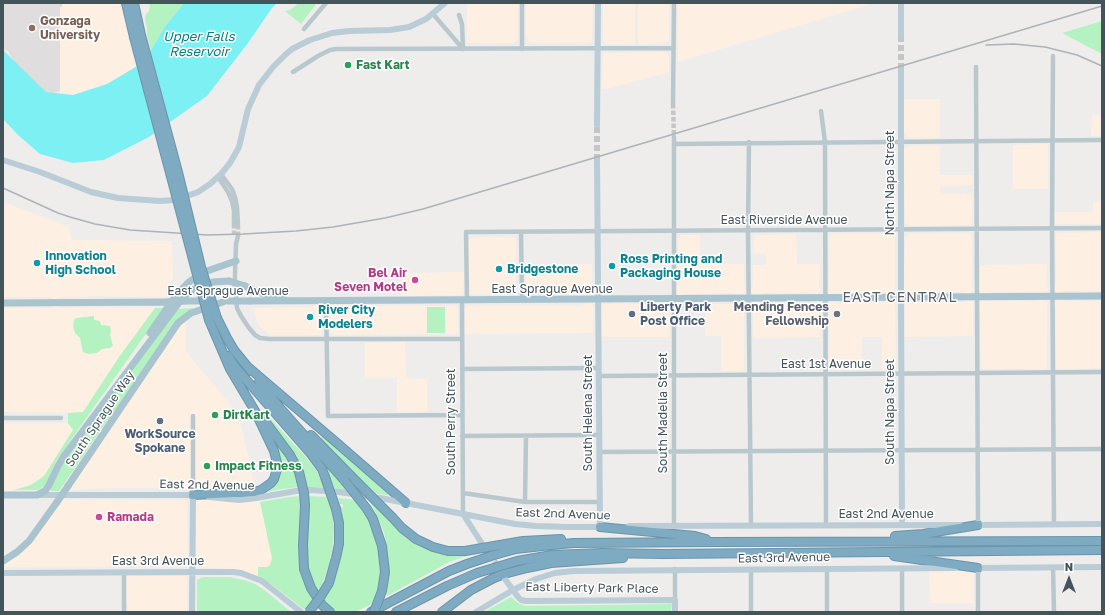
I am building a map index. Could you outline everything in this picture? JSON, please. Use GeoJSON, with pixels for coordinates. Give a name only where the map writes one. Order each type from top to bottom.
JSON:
{"type":"FeatureCollection","features":[{"type":"Feature","properties":{"kind":"highway"},"geometry":{"type":"LineString","coordinates":[[126,3],[138,36],[218,342],[230,369],[255,411],[274,451],[277,463],[276,474],[271,483],[261,490],[254,492],[193,495]]}},
{"type":"Feature","properties":{"kind":"highway"},"geometry":{"type":"LineString","coordinates":[[134,3],[138,36]]}},
{"type":"Feature","properties":{"kind":"highway"},"geometry":{"type":"LineString","coordinates":[[213,319],[234,350],[280,408],[345,480],[367,508],[373,519],[380,541],[385,572],[382,591],[374,612]]}},
{"type":"Feature","properties":{"kind":"highway"},"geometry":{"type":"LineString","coordinates":[[218,342],[236,368],[311,454],[322,469],[336,509],[339,524],[339,544],[336,558],[329,583],[322,596],[309,612]]}},
{"type":"Feature","properties":{"kind":"highway"},"geometry":{"type":"LineString","coordinates":[[248,367],[406,503]]}},
{"type":"Feature","properties":{"kind":"highway"},"geometry":{"type":"LineString","coordinates":[[260,383],[406,531],[416,539],[433,547],[448,551],[466,551],[540,539],[588,539],[611,543]]}},
{"type":"Feature","properties":{"kind":"highway"},"geometry":{"type":"LineString","coordinates":[[255,411],[267,424],[290,455],[299,472],[304,493],[304,569],[311,588],[322,604],[330,612]]}},
{"type":"Feature","properties":{"kind":"highway"},"geometry":{"type":"LineString","coordinates":[[871,541],[978,525]]}},
{"type":"Feature","properties":{"kind":"highway"},"geometry":{"type":"LineString","coordinates":[[600,526],[695,536],[715,542]]}},
{"type":"Feature","properties":{"kind":"highway"},"geometry":{"type":"LineString","coordinates":[[371,612],[449,571],[489,556],[516,549],[540,546],[574,543],[1102,540]]}},
{"type":"Feature","properties":{"kind":"highway"},"geometry":{"type":"LineString","coordinates":[[396,612],[458,581],[492,568],[535,557],[567,554],[865,553],[1102,550]]}},
{"type":"Feature","properties":{"kind":"highway"},"geometry":{"type":"LineString","coordinates":[[865,553],[978,568]]}},
{"type":"Feature","properties":{"kind":"highway"},"geometry":{"type":"LineString","coordinates":[[442,612],[480,585],[494,578],[520,569],[551,564],[663,554]]}},
{"type":"Feature","properties":{"kind":"main road"},"geometry":{"type":"LineString","coordinates":[[142,352],[149,335],[174,298],[182,289],[204,272],[236,261]]}},
{"type":"Feature","properties":{"kind":"main road","name":"South Sprague Way"},"geometry":{"type":"LineString","coordinates":[[37,495],[42,493],[47,488],[61,460],[181,300],[189,292],[208,283],[229,281],[261,293],[297,302]]}},
{"type":"Feature","properties":{"kind":"main road","name":"East Sprague Avenue"},"geometry":{"type":"LineString","coordinates":[[3,303],[1102,296]]}},
{"type":"Feature","properties":{"kind":"main road","name":"South Sprague Way"},"geometry":{"type":"LineString","coordinates":[[3,561],[17,552],[29,541],[178,323],[191,313],[229,301]]}},
{"type":"Feature","properties":{"kind":"main road","name":"East 2nd Avenue"},"geometry":{"type":"LineString","coordinates":[[3,495],[37,495]]}},
{"type":"Feature","properties":{"kind":"street"},"geometry":{"type":"LineString","coordinates":[[304,29],[326,3]]}},
{"type":"Feature","properties":{"kind":"street"},"geometry":{"type":"LineString","coordinates":[[3,160],[40,172],[90,192],[133,200],[160,201],[180,199],[198,192],[210,184],[219,176],[232,160],[242,138],[248,109],[259,85],[273,67],[292,49],[310,40],[332,33],[403,28],[420,22],[433,14],[444,3]]}},
{"type":"Feature","properties":{"kind":"street"},"geometry":{"type":"LineString","coordinates":[[522,3],[522,49]]}},
{"type":"Feature","properties":{"kind":"street"},"geometry":{"type":"LineString","coordinates":[[597,125],[598,3]]}},
{"type":"Feature","properties":{"kind":"street"},"geometry":{"type":"LineString","coordinates":[[673,104],[674,3]]}},
{"type":"Feature","properties":{"kind":"street"},"geometry":{"type":"LineString","coordinates":[[901,3],[901,36]]}},
{"type":"Feature","properties":{"kind":"street"},"geometry":{"type":"LineString","coordinates":[[433,14],[463,49]]}},
{"type":"Feature","properties":{"kind":"street"},"geometry":{"type":"LineString","coordinates":[[459,15],[462,24],[463,49]]}},
{"type":"Feature","properties":{"kind":"street"},"geometry":{"type":"LineString","coordinates":[[293,72],[318,56],[330,50],[336,49],[674,48]]}},
{"type":"Feature","properties":{"kind":"street"},"geometry":{"type":"LineString","coordinates":[[1053,56],[1052,297],[1054,524]]}},
{"type":"Feature","properties":{"kind":"street"},"geometry":{"type":"LineString","coordinates":[[976,66],[978,525]]}},
{"type":"Feature","properties":{"kind":"street","name":"North Napa Street"},"geometry":{"type":"LineString","coordinates":[[901,68],[901,298]]}},
{"type":"Feature","properties":{"kind":"street"},"geometry":{"type":"LineString","coordinates":[[821,111],[824,142],[826,526]]}},
{"type":"Feature","properties":{"kind":"street","name":"South Madelia Street"},"geometry":{"type":"LineString","coordinates":[[674,136],[674,526]]}},
{"type":"Feature","properties":{"kind":"street"},"geometry":{"type":"LineString","coordinates":[[674,144],[749,142],[1102,140]]}},
{"type":"Feature","properties":{"kind":"street"},"geometry":{"type":"LineString","coordinates":[[749,142],[748,230],[751,526]]}},
{"type":"Feature","properties":{"kind":"street","name":"South Helena Street"},"geometry":{"type":"LineString","coordinates":[[597,160],[600,526]]}},
{"type":"Feature","properties":{"kind":"street"},"geometry":{"type":"LineString","coordinates":[[219,176],[232,201],[236,224]]}},
{"type":"Feature","properties":{"kind":"street","name":"East Riverside Avenue"},"geometry":{"type":"LineString","coordinates":[[466,232],[1102,228]]}},
{"type":"Feature","properties":{"kind":"street","name":"South Perry Street"},"geometry":{"type":"LineString","coordinates":[[466,232],[462,339],[462,493],[463,514],[479,539]]}},
{"type":"Feature","properties":{"kind":"street"},"geometry":{"type":"LineString","coordinates":[[521,232],[522,300]]}},
{"type":"Feature","properties":{"kind":"street"},"geometry":{"type":"LineString","coordinates":[[236,236],[235,290],[229,301],[238,311],[248,328],[260,338],[462,339]]}},
{"type":"Feature","properties":{"kind":"street","name":"South Napa Street"},"geometry":{"type":"LineString","coordinates":[[901,298],[902,525]]}},
{"type":"Feature","properties":{"kind":"street"},"geometry":{"type":"LineString","coordinates":[[326,301],[328,416],[462,416]]}},
{"type":"Feature","properties":{"kind":"street"},"geometry":{"type":"LineString","coordinates":[[462,369],[598,368]]}},
{"type":"Feature","properties":{"kind":"street","name":"East 1st Avenue"},"geometry":{"type":"LineString","coordinates":[[598,376],[1102,372]]}},
{"type":"Feature","properties":{"kind":"street"},"geometry":{"type":"LineString","coordinates":[[192,612],[193,416]]}},
{"type":"Feature","properties":{"kind":"street"},"geometry":{"type":"LineString","coordinates":[[3,418],[61,418]]}},
{"type":"Feature","properties":{"kind":"street"},"geometry":{"type":"LineString","coordinates":[[462,436],[599,435]]}},
{"type":"Feature","properties":{"kind":"street"},"geometry":{"type":"LineString","coordinates":[[525,502],[526,436]]}},
{"type":"Feature","properties":{"kind":"street"},"geometry":{"type":"LineString","coordinates":[[599,452],[1102,448]]}},
{"type":"Feature","properties":{"kind":"street","name":"East 2nd Avenue"},"geometry":{"type":"LineString","coordinates":[[37,495],[193,495],[239,500],[296,491],[339,492],[406,503],[498,521],[525,525],[567,527],[1102,524]]}},
{"type":"Feature","properties":{"kind":"street"},"geometry":{"type":"LineString","coordinates":[[462,493],[525,502],[599,502]]}},
{"type":"Feature","properties":{"kind":"street"},"geometry":{"type":"LineString","coordinates":[[1053,567],[1054,612]]}},
{"type":"Feature","properties":{"kind":"street","name":"East 3rd Avenue"},"geometry":{"type":"LineString","coordinates":[[476,612],[513,590],[536,579],[555,573],[573,571],[675,569],[1102,567]]}},
{"type":"Feature","properties":{"kind":"street"},"geometry":{"type":"LineString","coordinates":[[827,568],[827,612]]}},
{"type":"Feature","properties":{"kind":"street"},"geometry":{"type":"LineString","coordinates":[[902,568],[902,612]]}},
{"type":"Feature","properties":{"kind":"street"},"geometry":{"type":"LineString","coordinates":[[978,568],[978,612]]}},
{"type":"Feature","properties":{"kind":"street"},"geometry":{"type":"LineString","coordinates":[[675,569],[676,612]]}},
{"type":"Feature","properties":{"kind":"street"},"geometry":{"type":"LineString","coordinates":[[751,569],[751,612]]}},
{"type":"Feature","properties":{"kind":"street"},"geometry":{"type":"LineString","coordinates":[[124,572],[124,612]]}},
{"type":"Feature","properties":{"kind":"street","name":"East 3rd Avenue"},"geometry":{"type":"LineString","coordinates":[[3,573],[241,573],[262,581],[301,612]]}},
{"type":"Feature","properties":{"kind":"street"},"geometry":{"type":"LineString","coordinates":[[505,579],[513,590]]}},
{"type":"Feature","properties":{"kind":"street","name":"East Liberty Park Place"},"geometry":{"type":"LineString","coordinates":[[513,590],[521,600],[526,601],[675,600]]}},
{"type":"Feature","properties":{"kind":"shaded area","name":"Gonzaga University"},"geometry":{"type":"Polygon","coordinates":[[[3,3],[62,3],[62,7],[60,7],[60,91],[53,93],[45,92],[14,62],[8,51],[3,49],[3,3]]]}},
{"type":"Feature","properties":{"kind":"shaded area"},"geometry":{"type":"Polygon","coordinates":[[[62,3],[120,3],[127,26],[129,42],[147,111],[60,138],[60,7],[62,7],[62,3]]]}},
{"type":"Feature","properties":{"kind":"shaded area"},"geometry":{"type":"Polygon","coordinates":[[[467,3],[518,3],[517,41],[513,43],[467,43],[467,3]]]}},
{"type":"Feature","properties":{"kind":"shaded area"},"geometry":{"type":"Polygon","coordinates":[[[526,3],[593,3],[592,41],[590,43],[529,42],[526,37],[526,3]]]}},
{"type":"Feature","properties":{"kind":"shaded area"},"geometry":{"type":"Polygon","coordinates":[[[603,3],[635,3],[635,44],[604,43],[603,3]]]}},
{"type":"Feature","properties":{"kind":"shaded area"},"geometry":{"type":"Polygon","coordinates":[[[638,3],[669,3],[669,39],[667,43],[638,44],[638,3]]]}},
{"type":"Feature","properties":{"kind":"shaded area"},"geometry":{"type":"Polygon","coordinates":[[[678,3],[875,3],[678,62],[678,3]]]}},
{"type":"Feature","properties":{"kind":"shaded area"},"geometry":{"type":"Polygon","coordinates":[[[664,52],[669,56],[669,72],[611,88],[602,89],[604,53],[664,52]]]}},
{"type":"Feature","properties":{"kind":"shaded area"},"geometry":{"type":"Polygon","coordinates":[[[904,99],[940,99],[940,138],[909,138],[906,136],[904,133],[904,99]]]}},
{"type":"Feature","properties":{"kind":"shaded area"},"geometry":{"type":"Polygon","coordinates":[[[1092,115],[1102,115],[1102,136],[1091,136],[1092,115]]]}},
{"type":"Feature","properties":{"kind":"shaded area"},"geometry":{"type":"Polygon","coordinates":[[[1046,144],[1048,146],[1048,189],[1013,189],[1013,145],[1046,144]]]}},
{"type":"Feature","properties":{"kind":"shaded area"},"geometry":{"type":"Polygon","coordinates":[[[909,146],[940,146],[940,175],[973,175],[973,185],[940,186],[941,194],[973,194],[972,224],[910,226],[906,224],[904,151],[905,148],[909,146]]]}},
{"type":"Feature","properties":{"kind":"shaded area"},"geometry":{"type":"Polygon","coordinates":[[[3,202],[69,227],[72,240],[172,241],[173,278],[166,290],[166,297],[90,296],[62,297],[54,299],[49,297],[3,297],[3,202]]]}},
{"type":"Feature","properties":{"kind":"shaded area"},"geometry":{"type":"Polygon","coordinates":[[[1093,202],[1102,202],[1102,224],[1057,224],[1055,222],[1055,212],[1093,212],[1093,202]]]}},
{"type":"Feature","properties":{"kind":"shaded area"},"geometry":{"type":"Polygon","coordinates":[[[1102,232],[1102,291],[1067,291],[1057,293],[1054,288],[1056,284],[1056,235],[1058,233],[1102,232]]]}},
{"type":"Feature","properties":{"kind":"shaded area"},"geometry":{"type":"Polygon","coordinates":[[[970,233],[972,236],[973,292],[965,294],[961,292],[917,292],[908,294],[905,292],[905,238],[907,235],[970,233]]]}},
{"type":"Feature","properties":{"kind":"shaded area"},"geometry":{"type":"Polygon","coordinates":[[[796,234],[797,264],[820,264],[819,285],[821,292],[817,294],[753,294],[751,291],[753,285],[753,265],[766,265],[766,254],[753,254],[754,236],[796,234]]]}},
{"type":"Feature","properties":{"kind":"shaded area"},"geometry":{"type":"Polygon","coordinates":[[[832,234],[890,234],[893,236],[895,238],[895,290],[893,293],[878,294],[873,292],[829,294],[827,289],[829,284],[829,238],[832,234]]]}},
{"type":"Feature","properties":{"kind":"shaded area"},"geometry":{"type":"Polygon","coordinates":[[[683,235],[700,235],[700,264],[744,264],[744,294],[676,294],[678,239],[683,235]]]}},
{"type":"Feature","properties":{"kind":"shaded area","name":"Bridgestone"},"geometry":{"type":"Polygon","coordinates":[[[478,237],[515,238],[516,295],[468,294],[468,240],[478,237]]]}},
{"type":"Feature","properties":{"kind":"shaded area"},"geometry":{"type":"Polygon","coordinates":[[[592,264],[593,293],[590,296],[577,296],[572,294],[526,294],[526,265],[592,264]]]}},
{"type":"Feature","properties":{"kind":"shaded area"},"geometry":{"type":"Polygon","coordinates":[[[1047,264],[1046,284],[1048,290],[1045,293],[983,293],[979,290],[980,265],[1047,264]]]}},
{"type":"Feature","properties":{"kind":"shaded area"},"geometry":{"type":"Polygon","coordinates":[[[464,272],[463,294],[461,295],[401,296],[401,273],[464,272]]]}},
{"type":"Feature","properties":{"kind":"shaded area"},"geometry":{"type":"Polygon","coordinates":[[[969,300],[973,302],[974,305],[973,336],[904,337],[905,304],[907,301],[965,302],[969,300]]]}},
{"type":"Feature","properties":{"kind":"shaded area"},"geometry":{"type":"Polygon","coordinates":[[[982,300],[1047,301],[1047,367],[1045,369],[983,369],[981,367],[979,304],[982,300]]]}},
{"type":"Feature","properties":{"kind":"shaded area"},"geometry":{"type":"Polygon","coordinates":[[[1058,300],[1102,301],[1102,368],[1057,369],[1056,309],[1054,303],[1058,300]]]}},
{"type":"Feature","properties":{"kind":"shaded area"},"geometry":{"type":"Polygon","coordinates":[[[831,301],[840,303],[894,302],[896,369],[882,370],[882,337],[862,337],[862,370],[830,369],[829,310],[827,304],[831,301]]]}},
{"type":"Feature","properties":{"kind":"shaded area"},"geometry":{"type":"Polygon","coordinates":[[[666,302],[669,305],[670,337],[601,337],[601,307],[603,304],[656,304],[666,302]]]}},
{"type":"Feature","properties":{"kind":"shaded area"},"geometry":{"type":"Polygon","coordinates":[[[743,302],[745,305],[744,370],[721,371],[721,336],[705,336],[706,304],[733,304],[743,302]]]}},
{"type":"Feature","properties":{"kind":"shaded area"},"geometry":{"type":"Polygon","coordinates":[[[755,302],[820,302],[820,337],[753,338],[753,312],[751,306],[755,302]]]}},
{"type":"Feature","properties":{"kind":"shaded area"},"geometry":{"type":"Polygon","coordinates":[[[590,303],[594,306],[593,333],[464,334],[465,308],[467,306],[581,306],[590,303]]]}},
{"type":"Feature","properties":{"kind":"shaded area"},"geometry":{"type":"Polygon","coordinates":[[[318,305],[321,308],[322,333],[320,335],[271,335],[259,326],[253,308],[310,307],[318,305]]]}},
{"type":"Feature","properties":{"kind":"shaded area"},"geometry":{"type":"Polygon","coordinates":[[[334,305],[455,306],[458,308],[458,331],[456,334],[333,335],[330,332],[330,320],[331,308],[334,305]]]}},
{"type":"Feature","properties":{"kind":"shaded area"},"geometry":{"type":"Polygon","coordinates":[[[53,306],[61,308],[155,308],[119,357],[83,413],[3,412],[3,309],[50,308],[53,306]]]}},
{"type":"Feature","properties":{"kind":"shaded area"},"geometry":{"type":"Polygon","coordinates":[[[186,318],[186,352],[231,405],[240,421],[255,486],[246,488],[114,488],[69,490],[186,318]]]}},
{"type":"Feature","properties":{"kind":"shaded area"},"geometry":{"type":"Polygon","coordinates":[[[405,342],[406,378],[427,379],[427,412],[397,412],[397,378],[365,378],[365,343],[405,342]]]}},
{"type":"Feature","properties":{"kind":"shaded area"},"geometry":{"type":"Polygon","coordinates":[[[68,423],[73,430],[44,476],[31,485],[8,491],[4,489],[3,486],[3,424],[68,423]]]}},
{"type":"Feature","properties":{"kind":"shaded area"},"geometry":{"type":"Polygon","coordinates":[[[62,499],[187,500],[188,566],[5,567],[5,564],[20,554],[29,545],[62,499]]]}},
{"type":"Feature","properties":{"kind":"shaded area"},"geometry":{"type":"Polygon","coordinates":[[[198,499],[245,502],[260,501],[272,558],[270,565],[267,567],[258,567],[258,576],[232,569],[196,567],[196,501],[198,499]]]}},
{"type":"Feature","properties":{"kind":"shaded area"},"geometry":{"type":"Polygon","coordinates":[[[929,571],[973,572],[974,603],[930,603],[929,571]]]}},
{"type":"Feature","properties":{"kind":"shaded area"},"geometry":{"type":"Polygon","coordinates":[[[126,576],[185,576],[187,579],[187,612],[128,612],[128,605],[126,603],[126,576]]]}},
{"type":"Feature","properties":{"kind":"green space"},"geometry":{"type":"Polygon","coordinates":[[[149,3],[184,3],[166,25],[151,50],[145,20],[146,14],[150,7],[149,3]]]}},
{"type":"Feature","properties":{"kind":"green space"},"geometry":{"type":"Polygon","coordinates":[[[299,3],[317,3],[301,24],[285,11],[290,10],[299,3]]]}},
{"type":"Feature","properties":{"kind":"green space"},"geometry":{"type":"Polygon","coordinates":[[[1102,21],[1102,54],[1062,33],[1102,21]]]}},
{"type":"Feature","properties":{"kind":"green space"},"geometry":{"type":"Polygon","coordinates":[[[427,307],[445,307],[445,333],[427,333],[427,307]]]}},
{"type":"Feature","properties":{"kind":"green space"},"geometry":{"type":"Polygon","coordinates":[[[155,308],[164,308],[54,465],[46,484],[40,489],[36,490],[14,490],[31,485],[44,476],[73,430],[68,423],[68,413],[83,412],[119,357],[155,308]]]}},
{"type":"Feature","properties":{"kind":"green space"},"geometry":{"type":"Polygon","coordinates":[[[193,308],[193,310],[186,313],[103,427],[59,491],[50,490],[60,465],[177,309],[193,308]]]}},
{"type":"Feature","properties":{"kind":"green space"},"geometry":{"type":"Polygon","coordinates":[[[94,316],[94,320],[100,321],[101,325],[110,326],[110,335],[113,346],[102,349],[97,353],[88,354],[83,352],[80,338],[75,333],[73,326],[76,318],[94,316]]]}},
{"type":"Feature","properties":{"kind":"green space"},"geometry":{"type":"Polygon","coordinates":[[[268,416],[304,455],[316,470],[326,488],[306,487],[282,439],[267,417],[268,416]]]}},
{"type":"Feature","properties":{"kind":"green space"},"geometry":{"type":"Polygon","coordinates":[[[323,436],[392,496],[373,493],[321,439],[323,436]]]}},
{"type":"Feature","properties":{"kind":"green space"},"geometry":{"type":"Polygon","coordinates":[[[272,437],[291,466],[299,487],[261,493],[275,482],[272,437]]]}},
{"type":"Feature","properties":{"kind":"green space"},"geometry":{"type":"Polygon","coordinates":[[[325,463],[350,491],[335,489],[322,464],[325,463]]]}},
{"type":"Feature","properties":{"kind":"green space"},"geometry":{"type":"Polygon","coordinates":[[[301,496],[299,562],[304,581],[314,601],[306,611],[258,576],[258,567],[267,567],[270,565],[272,558],[260,502],[301,496]]]}},
{"type":"Feature","properties":{"kind":"green space"},"geometry":{"type":"Polygon","coordinates":[[[307,496],[329,497],[334,525],[333,545],[329,565],[322,585],[316,595],[306,571],[307,496]]]}},
{"type":"Feature","properties":{"kind":"green space"},"geometry":{"type":"Polygon","coordinates":[[[338,498],[358,500],[372,526],[380,557],[380,580],[376,602],[355,612],[331,612],[322,602],[330,588],[340,508],[343,507],[342,504],[339,504],[338,498]]]}},
{"type":"Feature","properties":{"kind":"green space"},"geometry":{"type":"Polygon","coordinates":[[[369,501],[373,502],[406,538],[421,547],[437,553],[453,555],[472,553],[471,555],[451,561],[387,596],[389,566],[388,553],[384,532],[369,501]]]}},
{"type":"Feature","properties":{"kind":"green space"},"geometry":{"type":"Polygon","coordinates":[[[203,577],[230,577],[255,584],[291,612],[197,612],[197,580],[203,577]]]}},
{"type":"Feature","properties":{"kind":"green space"},"geometry":{"type":"Polygon","coordinates":[[[511,597],[518,603],[525,606],[672,604],[671,612],[484,612],[511,597]]]}},
{"type":"Feature","properties":{"kind":"water","name":"Upper Falls Reservoir"},"geometry":{"type":"Polygon","coordinates":[[[184,3],[277,3],[207,96],[149,137],[104,160],[73,163],[40,154],[18,135],[3,119],[3,50],[46,92],[73,95],[107,84],[139,65],[151,50],[166,25],[184,3]]]}},
{"type":"Feature","properties":{"kind":"tunnel"},"geometry":{"type":"LineString","coordinates":[[901,36],[901,68]]}},
{"type":"Feature","properties":{"kind":"tunnel"},"geometry":{"type":"LineString","coordinates":[[673,104],[674,137]]}},
{"type":"Feature","properties":{"kind":"tunnel"},"geometry":{"type":"LineString","coordinates":[[597,125],[597,160]]}},
{"type":"Feature","properties":{"kind":"tunnel"},"geometry":{"type":"LineString","coordinates":[[234,224],[234,236]]}},
{"type":"Feature","properties":{"kind":"tunnel"},"geometry":{"type":"LineString","coordinates":[[238,224],[238,236]]}},
{"type":"Feature","properties":{"kind":"tunnel"},"geometry":{"type":"LineString","coordinates":[[479,539],[505,577]]}},
{"type":"Feature","properties":{"kind":"railway"},"geometry":{"type":"LineString","coordinates":[[3,188],[70,217],[95,224],[130,230],[207,235],[296,231],[333,227],[385,218],[423,209],[1102,6]]}},
{"type":"Feature","properties":{"kind":"railway"},"geometry":{"type":"LineString","coordinates":[[986,45],[1014,44],[1045,47],[1077,55],[1102,66]]}},
{"type":"Feature","properties":{"kind":"place","name":"Gonzaga University"},"geometry":{"type":"Point","coordinates":[32,28]}},
{"type":"Feature","properties":{"kind":"place","name":"Fast Kart"},"geometry":{"type":"Point","coordinates":[348,65]}},
{"type":"Feature","properties":{"kind":"place","name":"Innovation High School"},"geometry":{"type":"Point","coordinates":[37,263]}},
{"type":"Feature","properties":{"kind":"place","name":"Ross Printing and Packaging House"},"geometry":{"type":"Point","coordinates":[612,266]}},
{"type":"Feature","properties":{"kind":"place","name":"Bridgestone"},"geometry":{"type":"Point","coordinates":[499,269]}},
{"type":"Feature","properties":{"kind":"place","name":"Bel Air Seven Motel"},"geometry":{"type":"Point","coordinates":[415,280]}},
{"type":"Feature","properties":{"kind":"place","name":"Liberty Park Post Office"},"geometry":{"type":"Point","coordinates":[632,314]}},
{"type":"Feature","properties":{"kind":"place","name":"Mending Fences Fellowship"},"geometry":{"type":"Point","coordinates":[837,314]}},
{"type":"Feature","properties":{"kind":"place","name":"River City Modelers"},"geometry":{"type":"Point","coordinates":[310,317]}},
{"type":"Feature","properties":{"kind":"place","name":"DirtKart"},"geometry":{"type":"Point","coordinates":[215,415]}},
{"type":"Feature","properties":{"kind":"place","name":"WorkSource Spokane"},"geometry":{"type":"Point","coordinates":[160,421]}},
{"type":"Feature","properties":{"kind":"place","name":"Impact Fitness"},"geometry":{"type":"Point","coordinates":[207,466]}},
{"type":"Feature","properties":{"kind":"place","name":"Ramada"},"geometry":{"type":"Point","coordinates":[99,517]}},
{"type":"Feature","properties":{"kind":"district","name":"EAST CENTRAL"},"geometry":{"type":"Point","coordinates":[900,298]}}]}
